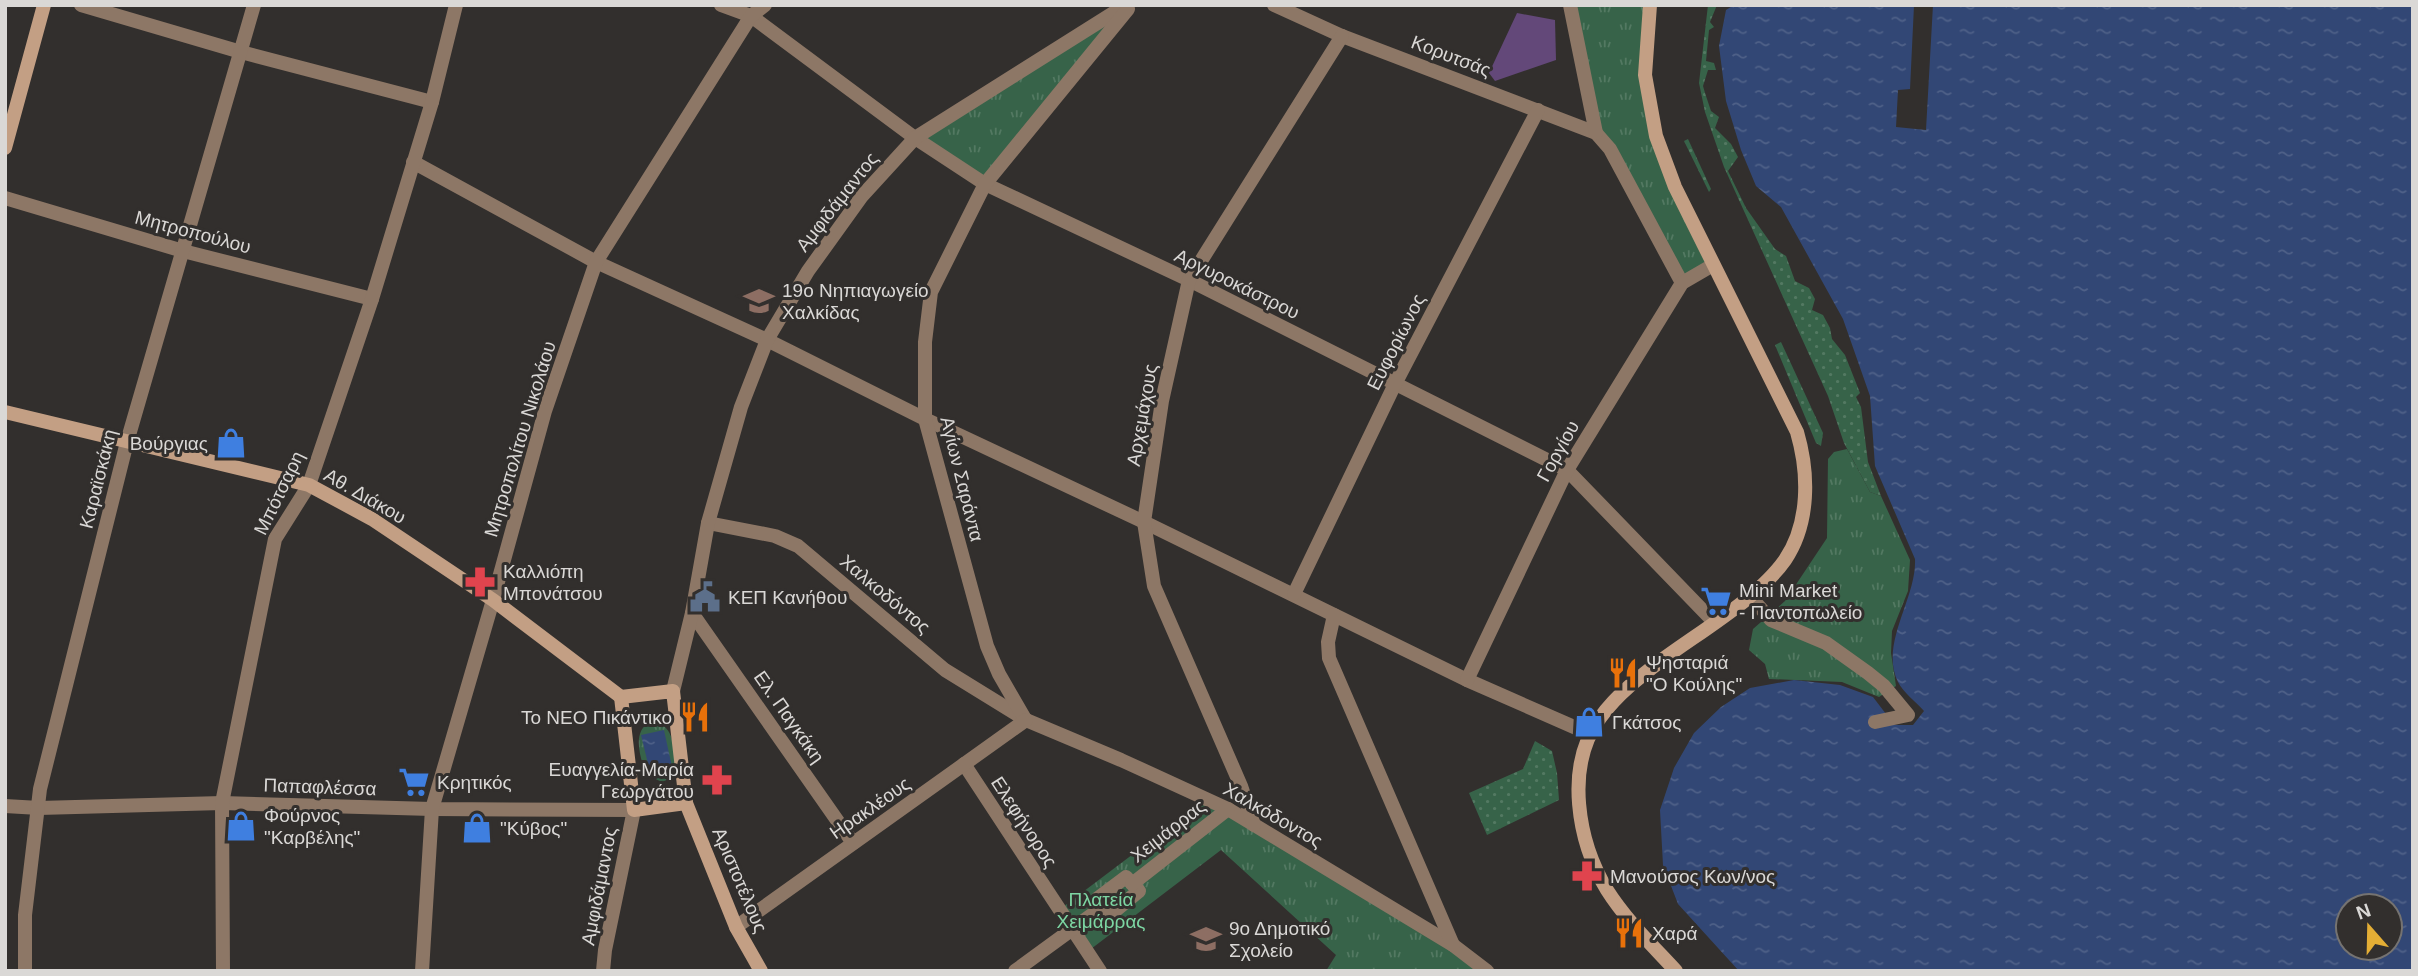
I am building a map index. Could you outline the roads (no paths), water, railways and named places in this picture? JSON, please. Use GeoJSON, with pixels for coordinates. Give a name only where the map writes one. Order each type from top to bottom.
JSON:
{"type":"FeatureCollection","features":[{"type":"Feature","properties":{"kind":"street"},"geometry":{"type":"LineString","coordinates":[[5,148],[44,5]]}},
{"type":"Feature","properties":{"kind":"street"},"geometry":{"type":"LineString","coordinates":[[81,5],[241,52],[432,102]]}},
{"type":"Feature","properties":{"kind":"street","name":"Καραϊσκάκη"},"geometry":{"type":"LineString","coordinates":[[25,971],[25,915],[40,789],[127,442],[254,5]]}},
{"type":"Feature","properties":{"kind":"street","name":"Μπότσαρη"},"geometry":{"type":"LineString","coordinates":[[223,971],[222,803],[275,539],[309,485],[372,299],[432,102],[456,5]]}},
{"type":"Feature","properties":{"kind":"street","name":"Αργυροκάστρου"},"geometry":{"type":"LineString","coordinates":[[721,5],[751,16],[915,138],[985,184],[1189,281],[1567,470],[1714,622]]}},
{"type":"Feature","properties":{"kind":"street"},"geometry":{"type":"LineString","coordinates":[[738,5],[751,16]]}},
{"type":"Feature","properties":{"kind":"street","name":"Μητροπολίτου Νικολάου"},"geometry":{"type":"LineString","coordinates":[[422,971],[432,809],[545,411],[596,262],[751,16],[765,5]]}},
{"type":"Feature","properties":{"kind":"street","name":"Αμφιδάμαντος"},"geometry":{"type":"LineString","coordinates":[[673,691],[692,613],[708,523],[741,407],[767,340],[808,271],[862,195],[915,138],[1128,5]]}},
{"type":"Feature","properties":{"kind":"street","name":"Αγίων Σαράντα"},"geometry":{"type":"LineString","coordinates":[[1026,720],[999,674],[987,646],[925,419],[925,342],[931,292],[985,184],[1128,5]]}},
{"type":"Feature","properties":{"kind":"street","name":"Κορυτσάς"},"geometry":{"type":"LineString","coordinates":[[1274,5],[1342,36],[1596,133],[1610,149],[1682,283]]}},
{"type":"Feature","properties":{"kind":"street"},"geometry":{"type":"LineString","coordinates":[[1570,5],[1596,133]]}},
{"type":"Feature","properties":{"kind":"street"},"geometry":{"type":"LineString","coordinates":[[1650,5],[1645,75],[1657,136],[1675,187],[1788,412],[1803,452],[1806,474],[1800,527],[1786,558],[1749,596],[1624,691],[1590,734],[1582,758],[1580,814],[1590,853],[1608,890],[1676,971]]}},
{"type":"Feature","properties":{"kind":"street","name":"Αρχεμάχους"},"geometry":{"type":"LineString","coordinates":[[1254,825],[1241,786],[1154,586],[1144,522],[1162,401],[1189,281],[1342,36]]}},
{"type":"Feature","properties":{"kind":"street","name":"Ευφορίωνος"},"geometry":{"type":"LineString","coordinates":[[1294,594],[1395,384],[1538,110]]}},
{"type":"Feature","properties":{"kind":"street"},"geometry":{"type":"LineString","coordinates":[[413,162],[596,262],[767,340],[1467,680],[1590,734]]}},
{"type":"Feature","properties":{"kind":"street","name":"Μητροπούλου"},"geometry":{"type":"LineString","coordinates":[[5,198],[183,250],[372,299]]}},
{"type":"Feature","properties":{"kind":"street","name":"Γοργίου"},"geometry":{"type":"LineString","coordinates":[[1467,680],[1567,470],[1682,283],[1713,265]]}},
{"type":"Feature","properties":{"kind":"street","name":"Αθ. Διάκου"},"geometry":{"type":"LineString","coordinates":[[5,412],[309,485],[372,519],[493,600],[621,697]]}},
{"type":"Feature","properties":{"kind":"street","name":"Χαλκοδόντος"},"geometry":{"type":"LineString","coordinates":[[708,523],[775,536],[798,546],[945,670],[1026,720]]}},
{"type":"Feature","properties":{"kind":"street"},"geometry":{"type":"LineString","coordinates":[[1749,596],[1772,620],[1826,643],[1868,673],[1884,686],[1908,715],[1875,722]]}},
{"type":"Feature","properties":{"kind":"street","name":"Ελ. Παγκάκη"},"geometry":{"type":"LineString","coordinates":[[692,613],[853,843]]}},
{"type":"Feature","properties":{"kind":"street"},"geometry":{"type":"LineString","coordinates":[[1334,615],[1328,642],[1329,658],[1453,945]]}},
{"type":"Feature","properties":{"kind":"street"},"geometry":{"type":"LineString","coordinates":[[673,691],[621,697],[635,810],[686,803]]}},
{"type":"Feature","properties":{"kind":"street","name":"Αριστοτέλους"},"geometry":{"type":"LineString","coordinates":[[673,691],[686,803],[736,926],[761,971]]}},
{"type":"Feature","properties":{"kind":"street","name":"Ηρακλέους"},"geometry":{"type":"LineString","coordinates":[[736,926],[1026,720]]}},
{"type":"Feature","properties":{"kind":"street","name":"Χαλκόδοντος"},"geometry":{"type":"LineString","coordinates":[[1026,720],[1227,809],[1453,945],[1487,971]]}},
{"type":"Feature","properties":{"kind":"street","name":"Ελεφήνορος"},"geometry":{"type":"LineString","coordinates":[[964,764],[1100,971]]}},
{"type":"Feature","properties":{"kind":"street","name":"Παπαφλέσσα"},"geometry":{"type":"LineString","coordinates":[[5,806],[38,808],[222,803],[432,809],[635,810]]}},
{"type":"Feature","properties":{"kind":"street","name":"Χειμάρρας"},"geometry":{"type":"LineString","coordinates":[[1072,930],[1104,906],[1098,898],[1126,877],[1132,884],[1227,809]]}},
{"type":"Feature","properties":{"kind":"street","name":"Αμφιδάμαντος"},"geometry":{"type":"LineString","coordinates":[[603,971],[605,950],[635,810]]}},
{"type":"Feature","properties":{"kind":"street"},"geometry":{"type":"LineString","coordinates":[[1015,971],[1072,930]]}},
{"type":"Feature","properties":{"kind":"water"},"geometry":{"type":"Polygon","coordinates":[[[1734,5],[1914,5],[1910,89],[1898,90],[1896,127],[1926,130],[1933,5],[2413,5],[2413,971],[1739,971],[1678,904],[1663,865],[1660,810],[1674,768],[1694,733],[1721,707],[1750,688],[1794,680],[1840,685],[1873,697],[1886,714],[1872,725],[1913,725],[1924,711],[1900,686],[1893,667],[1896,637],[1911,589],[1915,559],[1875,466],[1870,396],[1843,319],[1781,207],[1756,186],[1741,150],[1726,101],[1719,46],[1726,10],[1734,5]]]}},
{"type":"Feature","properties":{"kind":"water"},"geometry":{"type":"Polygon","coordinates":[[[664,730],[672,767],[650,772],[641,735],[664,730]]]}},
{"type":"Feature","properties":{"kind":"place","name":"19ο Νηπιαγωγείο Χαλκίδας"},"geometry":{"type":"Point","coordinates":[759,301]}},
{"type":"Feature","properties":{"kind":"place","name":"Βούργιας"},"geometry":{"type":"Point","coordinates":[231,443]}},
{"type":"Feature","properties":{"kind":"place","name":"Καλλιόπη Μπονάτσου"},"geometry":{"type":"Point","coordinates":[480,582]}},
{"type":"Feature","properties":{"kind":"place","name":"ΚΕΠ Κανήθου"},"geometry":{"type":"Point","coordinates":[705,597]}},
{"type":"Feature","properties":{"kind":"place","name":"Mini Market - Παντοπωλείο"},"geometry":{"type":"Point","coordinates":[1716,601]}},
{"type":"Feature","properties":{"kind":"place","name":"Ψησταριά \"Ο Κούλης\""},"geometry":{"type":"Point","coordinates":[1623,673]}},
{"type":"Feature","properties":{"kind":"place","name":"Το ΝΕΟ Πικάντικο"},"geometry":{"type":"Point","coordinates":[695,717]}},
{"type":"Feature","properties":{"kind":"place","name":"Γκάτσος"},"geometry":{"type":"Point","coordinates":[1589,722]}},
{"type":"Feature","properties":{"kind":"place","name":"Ευαγγελία-Μαρία Γεωργάτου"},"geometry":{"type":"Point","coordinates":[717,780]}},
{"type":"Feature","properties":{"kind":"place","name":"Κρητικός"},"geometry":{"type":"Point","coordinates":[414,782]}},
{"type":"Feature","properties":{"kind":"place","name":"Φούρνος \"Καρβέλης\""},"geometry":{"type":"Point","coordinates":[241,826]}},
{"type":"Feature","properties":{"kind":"place","name":"\"Κύβος\""},"geometry":{"type":"Point","coordinates":[477,828]}},
{"type":"Feature","properties":{"kind":"place","name":"Μανούσος Κων/νος"},"geometry":{"type":"Point","coordinates":[1587,876]}},
{"type":"Feature","properties":{"kind":"place","name":"Χαρά"},"geometry":{"type":"Point","coordinates":[1629,933]}},
{"type":"Feature","properties":{"kind":"place","name":"9ο Δημοτικό Σχολείο"},"geometry":{"type":"Point","coordinates":[1206,939]}},
{"type":"Feature","properties":{"kind":"park label","name":"Πλατεία Χειμάρρας"},"geometry":{"type":"Point","coordinates":[1101,910]}}]}
